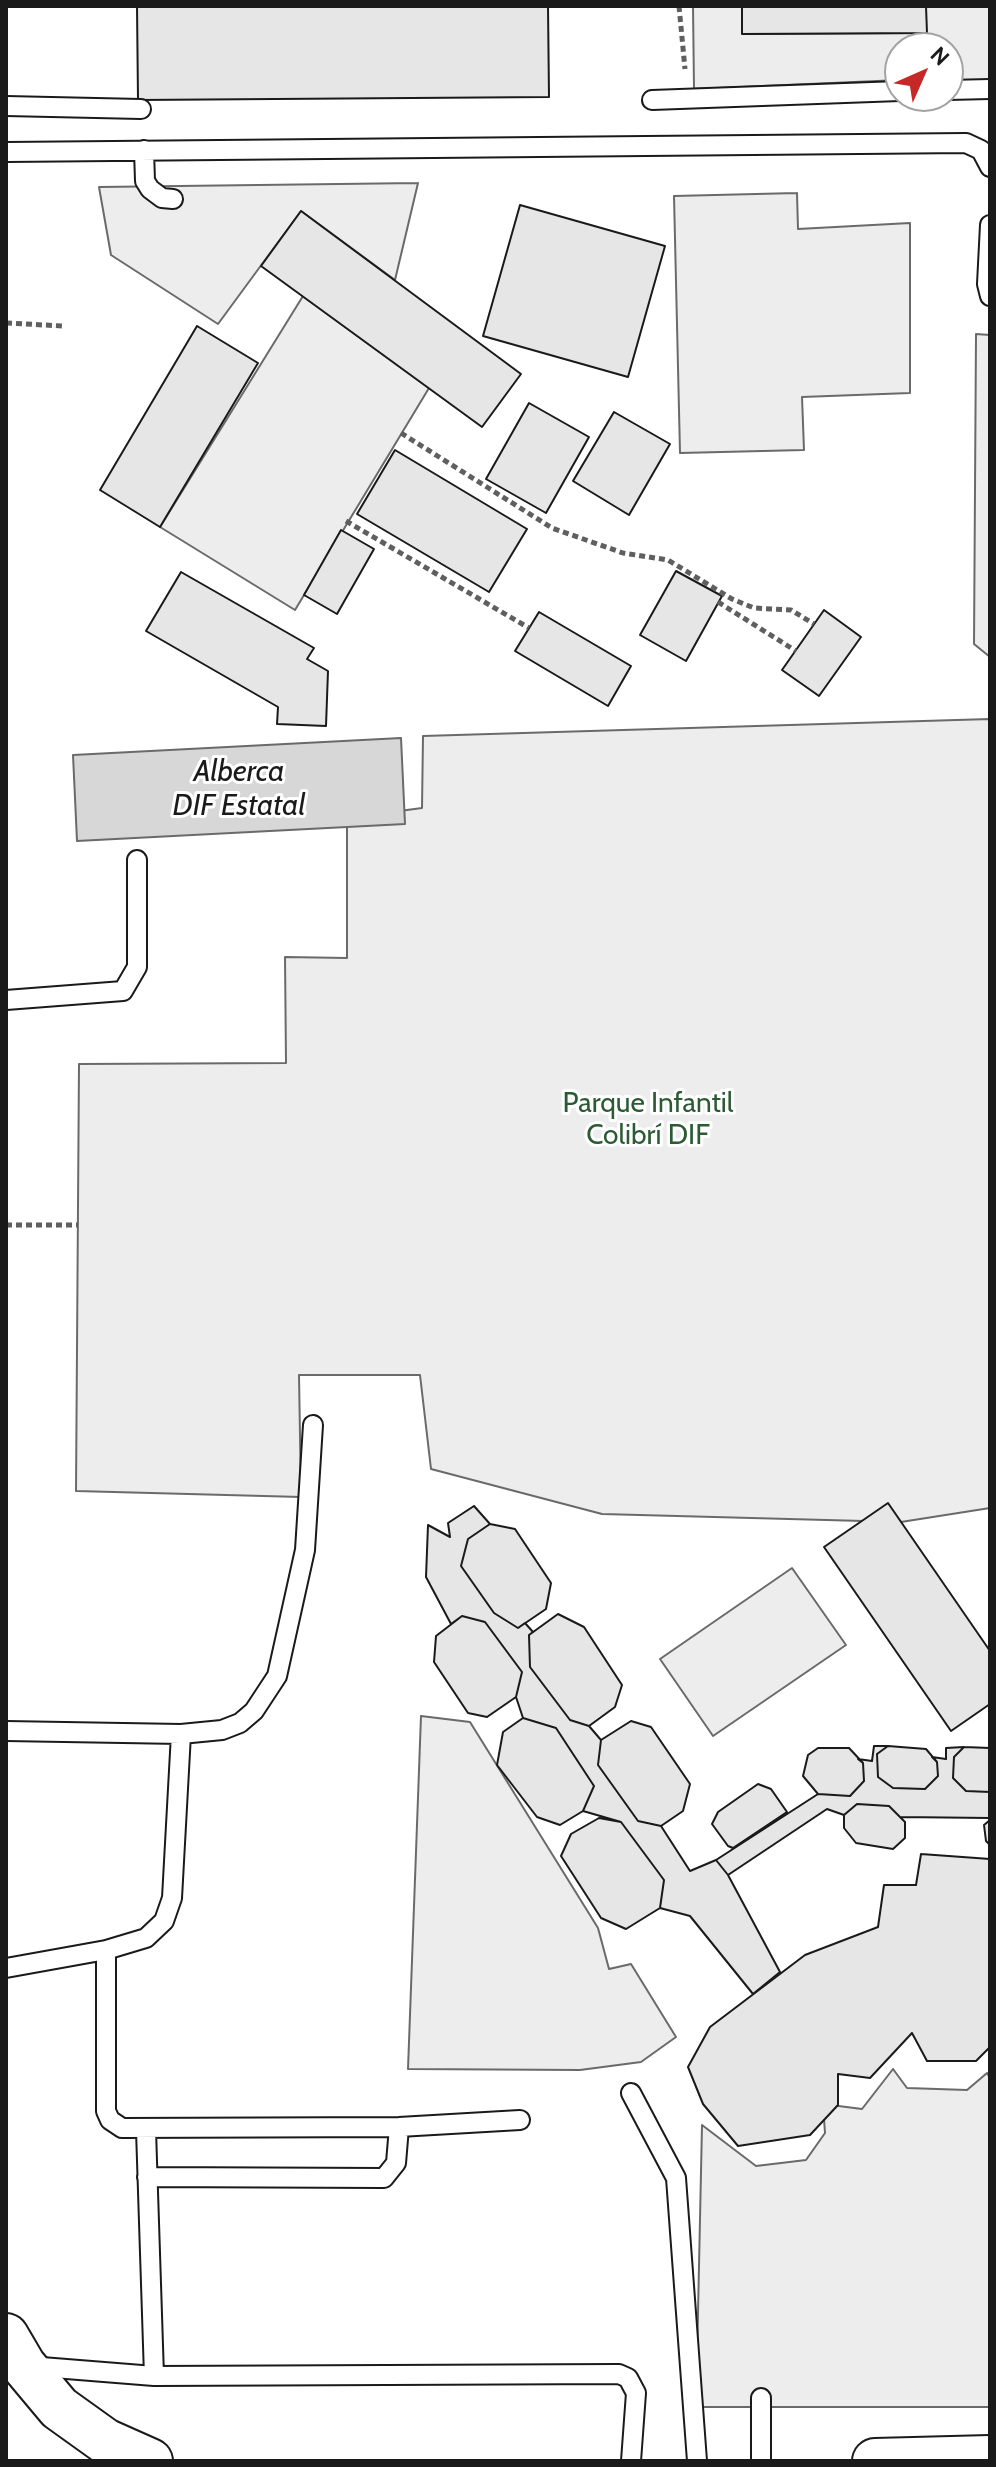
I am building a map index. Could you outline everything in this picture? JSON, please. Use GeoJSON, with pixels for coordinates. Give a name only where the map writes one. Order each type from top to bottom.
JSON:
{"type":"FeatureCollection","features":[{"type":"Feature","properties":{"kind":"main road"},"geometry":{"type":"LineString","coordinates":[[14,2351],[59,2408],[105,2441],[150,2461]]}},
{"type":"Feature","properties":{"kind":"main road"},"geometry":{"type":"LineString","coordinates":[[875,2461],[990,2458]]}},
{"type":"Feature","properties":{"kind":"lane"},"geometry":{"type":"LineString","coordinates":[[964,90],[990,89]]}},
{"type":"Feature","properties":{"kind":"lane"},"geometry":{"type":"LineString","coordinates":[[652,100],[884,92]]}},
{"type":"Feature","properties":{"kind":"lane"},"geometry":{"type":"LineString","coordinates":[[6,106],[141,109]]}},
{"type":"Feature","properties":{"kind":"lane"},"geometry":{"type":"LineString","coordinates":[[6,152],[966,143],[981,150],[990,167]]}},
{"type":"Feature","properties":{"kind":"lane"},"geometry":{"type":"LineString","coordinates":[[144,150],[145,181],[162,198],[173,199]]}},
{"type":"Feature","properties":{"kind":"lane"},"geometry":{"type":"LineString","coordinates":[[990,225],[987,284],[990,296]]}},
{"type":"Feature","properties":{"kind":"lane"},"geometry":{"type":"LineString","coordinates":[[6,1000],[123,991],[137,967],[137,860]]}},
{"type":"Feature","properties":{"kind":"lane"},"geometry":{"type":"LineString","coordinates":[[6,1731],[181,1734],[222,1730],[240,1723],[267,1694],[277,1676],[305,1550],[313,1425]]}},
{"type":"Feature","properties":{"kind":"lane"},"geometry":{"type":"LineString","coordinates":[[6,1968],[106,1950],[146,1938],[164,1921],[172,1898],[181,1734]]}},
{"type":"Feature","properties":{"kind":"lane"},"geometry":{"type":"LineString","coordinates":[[106,1950],[106,2111],[115,2125],[146,2130],[399,2127],[520,2120]]}},
{"type":"Feature","properties":{"kind":"lane"},"geometry":{"type":"LineString","coordinates":[[631,2093],[676,2178],[697,2461]]}},
{"type":"Feature","properties":{"kind":"lane"},"geometry":{"type":"LineString","coordinates":[[147,2177],[384,2178],[396,2163],[399,2127]]}},
{"type":"Feature","properties":{"kind":"lane"},"geometry":{"type":"LineString","coordinates":[[146,2130],[154,2376]]}},
{"type":"Feature","properties":{"kind":"lane"},"geometry":{"type":"LineString","coordinates":[[14,2351],[154,2376],[619,2374],[628,2378],[636,2393],[631,2461]]}},
{"type":"Feature","properties":{"kind":"lane"},"geometry":{"type":"LineString","coordinates":[[761,2398],[761,2461]]}},
{"type":"Feature","properties":{"kind":"path"},"geometry":{"type":"LineString","coordinates":[[679,6],[687,98]]}},
{"type":"Feature","properties":{"kind":"path"},"geometry":{"type":"LineString","coordinates":[[6,323],[63,326]]}},
{"type":"Feature","properties":{"kind":"path"},"geometry":{"type":"LineString","coordinates":[[401,433],[552,528],[623,553],[668,560],[732,599],[754,608],[791,610],[814,624]]}},
{"type":"Feature","properties":{"kind":"path"},"geometry":{"type":"LineString","coordinates":[[346,521],[529,628]]}},
{"type":"Feature","properties":{"kind":"path"},"geometry":{"type":"LineString","coordinates":[[718,602],[796,651]]}},
{"type":"Feature","properties":{"kind":"path"},"geometry":{"type":"LineString","coordinates":[[6,1225],[78,1225]]}},
{"type":"Feature","properties":{"kind":"shaded area"},"geometry":{"type":"Polygon","coordinates":[[[693,6],[742,6],[743,34],[884,33],[884,81],[694,89],[693,6]]]}},
{"type":"Feature","properties":{"kind":"shaded area"},"geometry":{"type":"Polygon","coordinates":[[[926,6],[990,6],[990,82],[964,80],[964,32],[926,32],[926,6]]]}},
{"type":"Feature","properties":{"kind":"shaded area"},"geometry":{"type":"Polygon","coordinates":[[[418,183],[395,280],[301,211],[218,324],[111,255],[99,187],[418,183]]]}},
{"type":"Feature","properties":{"kind":"shaded area"},"geometry":{"type":"Polygon","coordinates":[[[797,193],[798,229],[910,223],[910,393],[802,397],[804,450],[680,453],[674,196],[797,193]]]}},
{"type":"Feature","properties":{"kind":"shaded area"},"geometry":{"type":"Polygon","coordinates":[[[303,296],[429,388],[295,610],[160,527],[303,296]]]}},
{"type":"Feature","properties":{"kind":"shaded area"},"geometry":{"type":"Polygon","coordinates":[[[976,334],[990,335],[990,657],[974,644],[976,334]]]}},
{"type":"Feature","properties":{"kind":"shaded area","name":"Parque Infantil Colibrí DIF"},"geometry":{"type":"Polygon","coordinates":[[[990,719],[990,1508],[901,1522],[602,1514],[431,1469],[420,1375],[299,1375],[301,1497],[76,1491],[79,1064],[286,1063],[285,957],[347,958],[347,818],[422,808],[423,736],[990,719]]]}},
{"type":"Feature","properties":{"kind":"shaded area"},"geometry":{"type":"Polygon","coordinates":[[[792,1568],[846,1645],[713,1736],[660,1659],[792,1568]]]}},
{"type":"Feature","properties":{"kind":"shaded area"},"geometry":{"type":"Polygon","coordinates":[[[421,1716],[470,1722],[598,1928],[609,1969],[631,1964],[676,2037],[641,2062],[580,2070],[408,2069],[421,1716]]]}},
{"type":"Feature","properties":{"kind":"shaded area"},"geometry":{"type":"Polygon","coordinates":[[[893,2069],[907,2088],[967,2090],[987,2073],[990,2078],[990,2407],[696,2407],[702,2125],[756,2166],[806,2160],[825,2133],[823,2104],[862,2109],[893,2069]]]}},
{"type":"Feature","properties":{"kind":"water","name":"Alberca DIF Estatal"},"geometry":{"type":"Polygon","coordinates":[[[401,738],[405,824],[77,841],[73,755],[401,738]]]}},
{"type":"Feature","properties":{"kind":"building"},"geometry":{"type":"Polygon","coordinates":[[[137,6],[548,6],[549,97],[138,100],[137,6]]]}},
{"type":"Feature","properties":{"kind":"building"},"geometry":{"type":"Polygon","coordinates":[[[742,6],[926,6],[927,32],[742,34],[742,6]]]}},
{"type":"Feature","properties":{"kind":"building"},"geometry":{"type":"Polygon","coordinates":[[[520,205],[665,246],[628,377],[483,336],[520,205]]]}},
{"type":"Feature","properties":{"kind":"building"},"geometry":{"type":"Polygon","coordinates":[[[301,211],[521,374],[482,427],[261,266],[301,211]]]}},
{"type":"Feature","properties":{"kind":"building"},"geometry":{"type":"Polygon","coordinates":[[[197,326],[258,363],[160,527],[100,490],[197,326]]]}},
{"type":"Feature","properties":{"kind":"building"},"geometry":{"type":"Polygon","coordinates":[[[529,403],[589,437],[546,513],[486,479],[529,403]]]}},
{"type":"Feature","properties":{"kind":"building"},"geometry":{"type":"Polygon","coordinates":[[[614,412],[670,444],[629,515],[573,481],[614,412]]]}},
{"type":"Feature","properties":{"kind":"building"},"geometry":{"type":"Polygon","coordinates":[[[395,450],[527,529],[489,592],[357,514],[395,450]]]}},
{"type":"Feature","properties":{"kind":"building"},"geometry":{"type":"Polygon","coordinates":[[[341,530],[374,549],[337,614],[304,595],[341,530]]]}},
{"type":"Feature","properties":{"kind":"building"},"geometry":{"type":"Polygon","coordinates":[[[676,571],[722,596],[686,661],[640,635],[676,571]]]}},
{"type":"Feature","properties":{"kind":"building"},"geometry":{"type":"Polygon","coordinates":[[[181,572],[314,648],[307,659],[328,671],[326,726],[277,724],[278,707],[146,631],[181,572]]]}},
{"type":"Feature","properties":{"kind":"building"},"geometry":{"type":"Polygon","coordinates":[[[824,610],[861,637],[819,696],[782,670],[824,610]]]}},
{"type":"Feature","properties":{"kind":"building"},"geometry":{"type":"Polygon","coordinates":[[[539,612],[631,666],[608,706],[515,651],[539,612]]]}},
{"type":"Feature","properties":{"kind":"building"},"geometry":{"type":"Polygon","coordinates":[[[888,1503],[990,1651],[990,1704],[951,1731],[824,1547],[888,1503]]]}},
{"type":"Feature","properties":{"kind":"building"},"geometry":{"type":"Polygon","coordinates":[[[474,1506],[490,1524],[468,1539],[461,1566],[494,1613],[518,1628],[525,1623],[533,1632],[529,1635],[530,1667],[570,1720],[589,1726],[601,1740],[598,1765],[638,1821],[661,1826],[690,1871],[716,1860],[728,1875],[780,1972],[753,1994],[690,1916],[660,1908],[664,1880],[621,1822],[583,1811],[594,1786],[556,1728],[523,1718],[516,1697],[522,1672],[485,1622],[462,1616],[451,1624],[426,1577],[428,1525],[450,1537],[448,1523],[474,1506]]]}},
{"type":"Feature","properties":{"kind":"building"},"geometry":{"type":"Polygon","coordinates":[[[490,1524],[515,1529],[551,1583],[546,1609],[518,1628],[494,1613],[461,1566],[468,1539],[490,1524]]]}},
{"type":"Feature","properties":{"kind":"building"},"geometry":{"type":"Polygon","coordinates":[[[558,1614],[584,1627],[622,1685],[615,1707],[589,1726],[570,1720],[530,1667],[529,1635],[558,1614]]]}},
{"type":"Feature","properties":{"kind":"building"},"geometry":{"type":"Polygon","coordinates":[[[462,1616],[485,1622],[522,1672],[516,1697],[487,1717],[468,1713],[434,1662],[436,1636],[462,1616]]]}},
{"type":"Feature","properties":{"kind":"building"},"geometry":{"type":"Polygon","coordinates":[[[523,1718],[556,1728],[594,1786],[583,1811],[560,1825],[537,1817],[497,1765],[503,1732],[523,1718]]]}},
{"type":"Feature","properties":{"kind":"building"},"geometry":{"type":"Polygon","coordinates":[[[631,1721],[651,1727],[690,1784],[683,1811],[661,1826],[638,1821],[598,1765],[601,1740],[631,1721]]]}},
{"type":"Feature","properties":{"kind":"building"},"geometry":{"type":"Polygon","coordinates":[[[874,1746],[888,1746],[877,1754],[878,1777],[893,1788],[925,1789],[938,1776],[937,1762],[932,1757],[946,1759],[946,1748],[964,1747],[954,1757],[953,1778],[966,1791],[990,1792],[990,1818],[900,1817],[889,1806],[857,1804],[844,1815],[827,1809],[728,1875],[716,1860],[818,1794],[850,1796],[864,1781],[863,1763],[858,1759],[872,1761],[874,1746]]]}},
{"type":"Feature","properties":{"kind":"building"},"geometry":{"type":"Polygon","coordinates":[[[888,1746],[926,1749],[937,1762],[938,1776],[925,1789],[893,1788],[878,1777],[877,1754],[888,1746]]]}},
{"type":"Feature","properties":{"kind":"building"},"geometry":{"type":"Polygon","coordinates":[[[964,1747],[990,1748],[990,1792],[966,1791],[953,1778],[954,1757],[964,1747]]]}},
{"type":"Feature","properties":{"kind":"building"},"geometry":{"type":"Polygon","coordinates":[[[818,1748],[849,1748],[863,1763],[864,1781],[850,1796],[818,1794],[803,1776],[808,1755],[818,1748]]]}},
{"type":"Feature","properties":{"kind":"building"},"geometry":{"type":"Polygon","coordinates":[[[758,1784],[771,1789],[787,1812],[733,1848],[728,1846],[712,1824],[718,1812],[758,1784]]]}},
{"type":"Feature","properties":{"kind":"building"},"geometry":{"type":"Polygon","coordinates":[[[857,1804],[889,1806],[905,1822],[905,1838],[893,1849],[856,1843],[844,1828],[844,1815],[857,1804]]]}},
{"type":"Feature","properties":{"kind":"building"},"geometry":{"type":"Polygon","coordinates":[[[599,1818],[621,1822],[664,1880],[660,1908],[626,1929],[601,1918],[561,1856],[571,1834],[599,1818]]]}},
{"type":"Feature","properties":{"kind":"building"},"geometry":{"type":"Polygon","coordinates":[[[990,1820],[990,1845],[986,1841],[984,1825],[990,1820]]]}},
{"type":"Feature","properties":{"kind":"building"},"geometry":{"type":"Polygon","coordinates":[[[921,1854],[990,1859],[990,2047],[976,2061],[927,2061],[912,2033],[870,2078],[838,2074],[838,2105],[810,2135],[738,2146],[703,2104],[688,2067],[710,2027],[805,1955],[878,1927],[884,1885],[916,1885],[921,1854]]]}}]}
